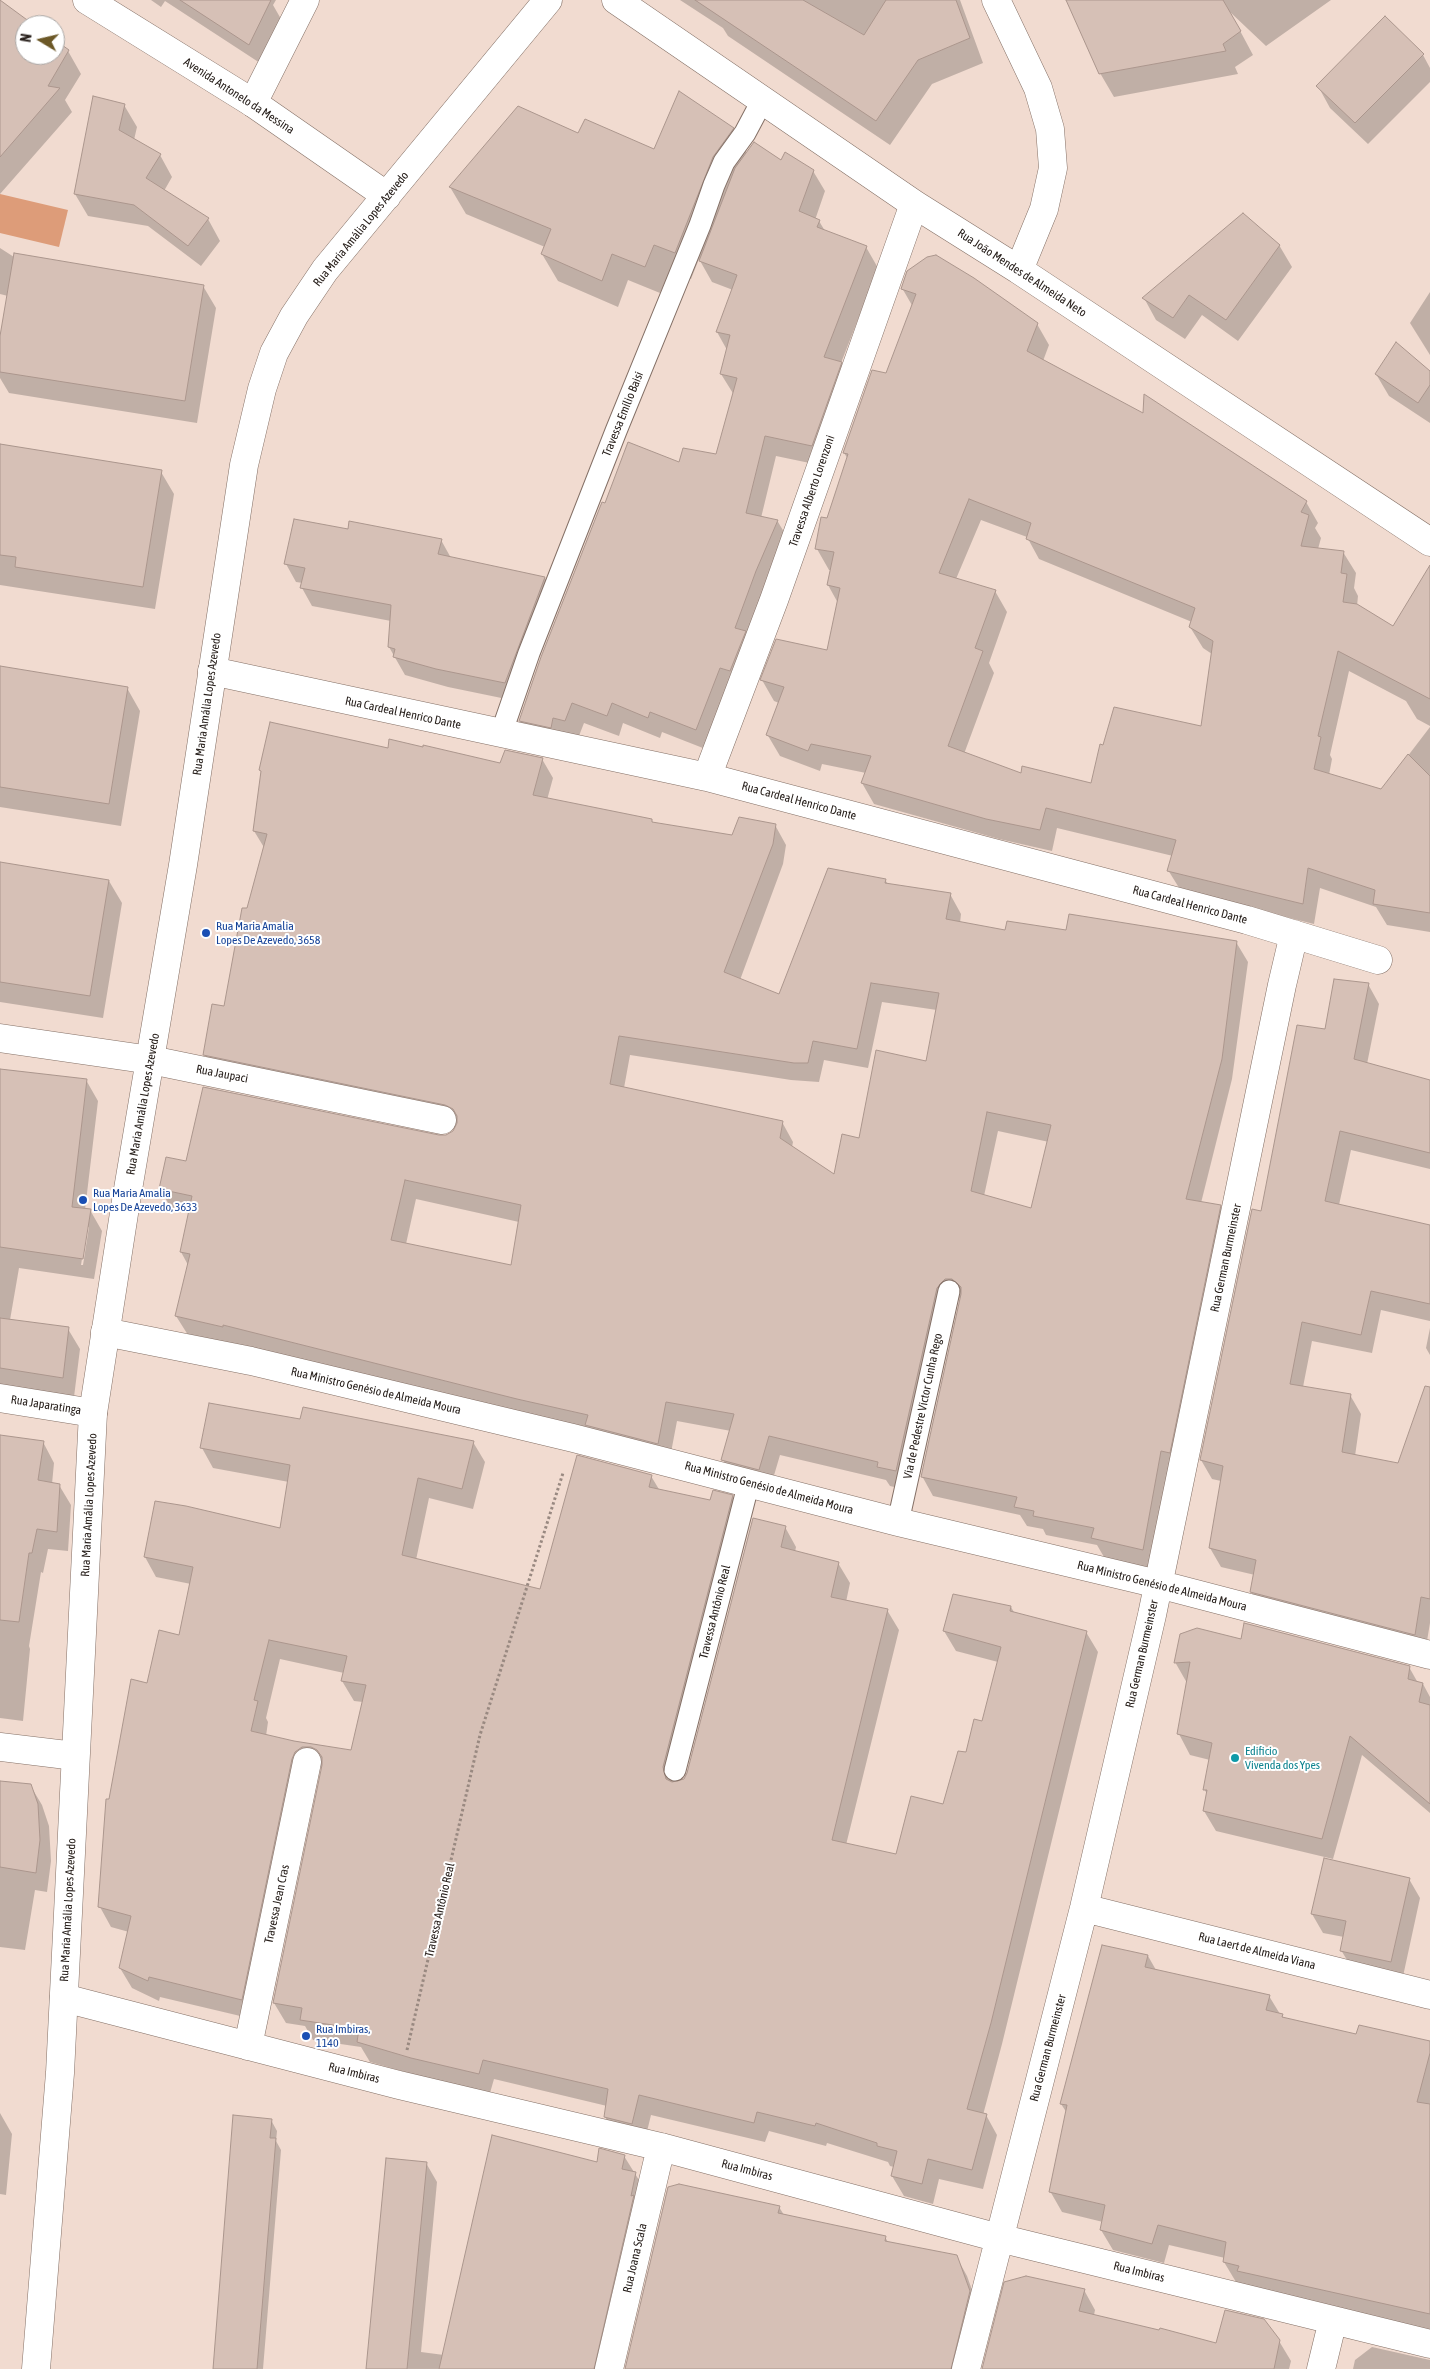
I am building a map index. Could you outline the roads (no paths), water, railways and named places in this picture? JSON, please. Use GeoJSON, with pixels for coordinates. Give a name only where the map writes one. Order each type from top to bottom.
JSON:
{"type":"FeatureCollection","features":[{"type":"Feature","properties":{"kind":"street","name":"Avenida Antonelo da Messina"},"geometry":{"type":"LineString","coordinates":[[87,0],[253,103],[387,196]]}},
{"type":"Feature","properties":{"kind":"street"},"geometry":{"type":"LineString","coordinates":[[253,103],[306,0]]}},
{"type":"Feature","properties":{"kind":"street","name":"Rua Maria Amália Lopes Azevedo"},"geometry":{"type":"LineString","coordinates":[[36,2369],[57,2115],[64,1998],[93,1412],[151,1060],[244,465],[262,389],[274,353],[294,316],[325,270],[548,0]]}},
{"type":"Feature","properties":{"kind":"street","name":"Rua João Mendes de Almeida Neto"},"geometry":{"type":"LineString","coordinates":[[616,0],[914,204],[1020,270],[1430,542]]}},
{"type":"Feature","properties":{"kind":"street"},"geometry":{"type":"LineString","coordinates":[[996,0],[1038,88],[1051,138],[1054,168],[1044,209],[1020,270]]}},
{"type":"Feature","properties":{"kind":"street","name":"Travessa Alberto Lorenzoni"},"geometry":{"type":"LineString","coordinates":[[707,777],[774,600],[914,204]]}},
{"type":"Feature","properties":{"kind":"street","name":"Rua Cardeal Henrico Dante"},"geometry":{"type":"LineString","coordinates":[[212,672],[707,777],[1294,934],[1378,960]]}},
{"type":"Feature","properties":{"kind":"street","name":"Rua German Burmeinster"},"geometry":{"type":"LineString","coordinates":[[966,2369],[1084,1908],[1158,1584],[1294,934]]}},
{"type":"Feature","properties":{"kind":"street","name":"Rua Jaupaci"},"geometry":{"type":"LineString","coordinates":[[0,1038],[151,1060],[442,1120]]}},
{"type":"Feature","properties":{"kind":"street","name":"Rua Ministro Genésio de Almeida Moura"},"geometry":{"type":"LineString","coordinates":[[105,1332],[251,1361],[573,1438],[898,1522],[1158,1584],[1430,1655]]}},
{"type":"Feature","properties":{"kind":"street","name":"Rua Japaratinga"},"geometry":{"type":"LineString","coordinates":[[0,1398],[93,1412]]}},
{"type":"Feature","properties":{"kind":"street"},"geometry":{"type":"LineString","coordinates":[[0,1748],[75,1756]]}},
{"type":"Feature","properties":{"kind":"street","name":"Travessa Jean Cras"},"geometry":{"type":"LineString","coordinates":[[248,2046],[307,1762]]}},
{"type":"Feature","properties":{"kind":"street","name":"Rua Laert de Almeida Viana"},"geometry":{"type":"LineString","coordinates":[[1084,1908],[1430,1995]]}},
{"type":"Feature","properties":{"kind":"street","name":"Rua Imbiras"},"geometry":{"type":"LineString","coordinates":[[64,1998],[399,2085],[661,2147],[999,2238],[1430,2344]]}},
{"type":"Feature","properties":{"kind":"street","name":"Rua Joana Scala"},"geometry":{"type":"LineString","coordinates":[[609,2369],[661,2147]]}},
{"type":"Feature","properties":{"kind":"street"},"geometry":{"type":"LineString","coordinates":[[1321,2369],[1333,2320]]}},
{"type":"Feature","properties":{"kind":"lane","name":"Travessa Emílio Baisi"},"geometry":{"type":"LineString","coordinates":[[501,734],[529,653],[616,431],[700,225],[714,184],[724,162],[744,133],[762,101]]}},
{"type":"Feature","properties":{"kind":"lane","name":"Via de Pedestre Victor Cunha Rego"},"geometry":{"type":"LineString","coordinates":[[898,1522],[949,1291]]}},
{"type":"Feature","properties":{"kind":"lane","name":"Travessa Antônio Real"},"geometry":{"type":"LineString","coordinates":[[674,1770],[749,1482]]}},
{"type":"Feature","properties":{"kind":"place","name":"Rua Maria Amalia Lopes De Azevedo, 3658"},"geometry":{"type":"Point","coordinates":[206,933]}},
{"type":"Feature","properties":{"kind":"place","name":"Rua Maria Amalia Lopes De Azevedo, 3633"},"geometry":{"type":"Point","coordinates":[83,1200]}},
{"type":"Feature","properties":{"kind":"place","name":"Edificio Vivenda dos Ypes"},"geometry":{"type":"Point","coordinates":[1235,1758]}},
{"type":"Feature","properties":{"kind":"place","name":"Rua Imbiras, 1140"},"geometry":{"type":"Point","coordinates":[306,2036]}}]}
